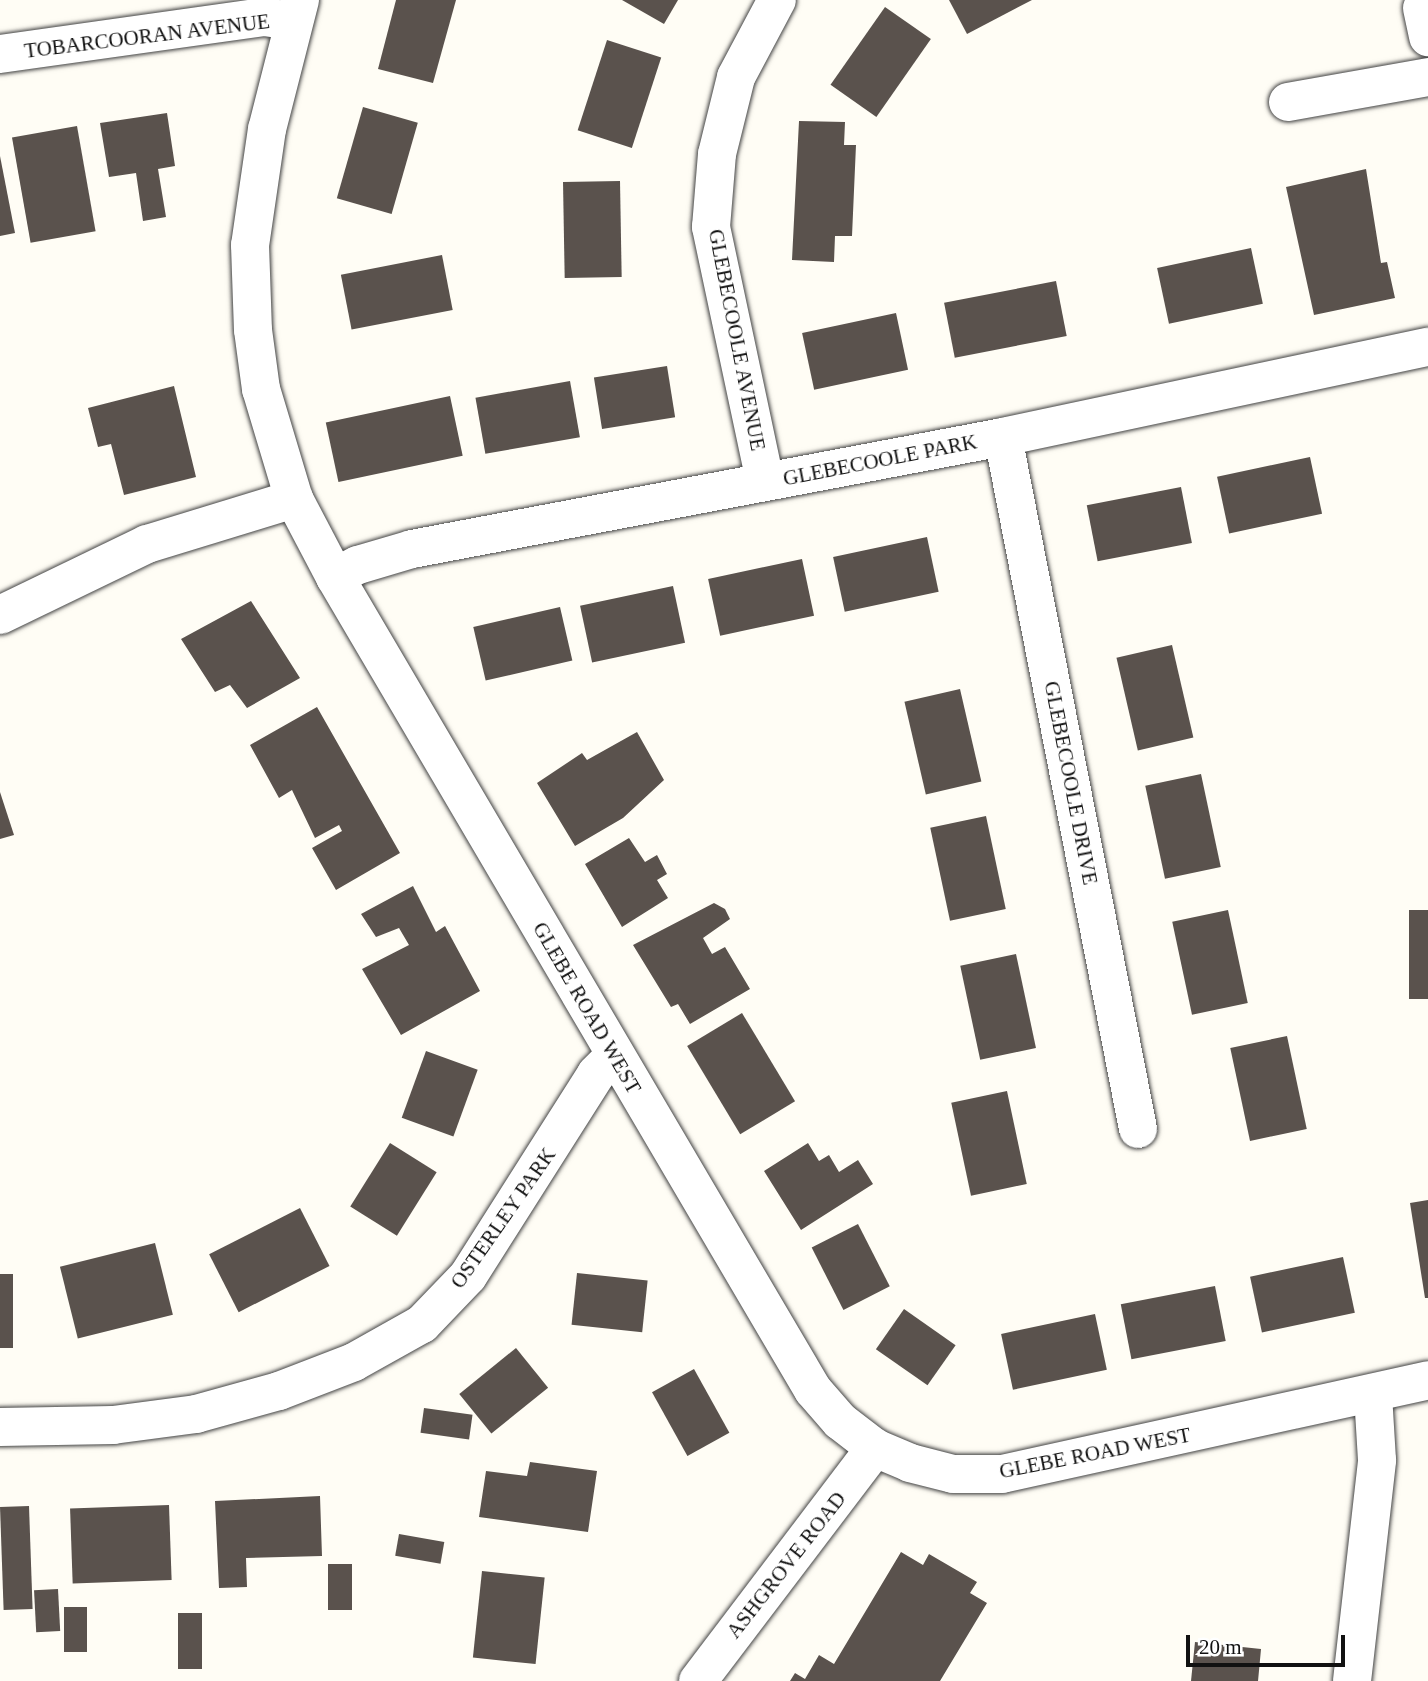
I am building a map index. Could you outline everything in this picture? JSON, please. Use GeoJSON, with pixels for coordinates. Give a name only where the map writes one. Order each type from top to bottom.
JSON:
{"type":"FeatureCollection","features":[{"type":"Feature","properties":{"kind":"street","name":"GLEBECOOLE AVENUE"},"geometry":{"type":"LineString","coordinates":[[765,481],[712,227],[716,154],[736,77],[777,0]]}},
{"type":"Feature","properties":{"kind":"street","name":"TOBARCOORAN AVENUE"},"geometry":{"type":"LineString","coordinates":[[0,54],[296,10]]}},
{"type":"Feature","properties":{"kind":"street","name":"GLEBE ROAD WEST"},"geometry":{"type":"LineString","coordinates":[[296,10],[267,130],[250,244],[253,330],[261,388],[294,499],[335,577],[614,1056],[813,1390],[840,1421],[875,1448],[910,1463],[953,1474],[1002,1474],[1373,1395],[1428,1380]]}},
{"type":"Feature","properties":{"kind":"street"},"geometry":{"type":"LineString","coordinates":[[1288,102],[1428,77]]}},
{"type":"Feature","properties":{"kind":"street","name":"GLEBECOOLE PARK"},"geometry":{"type":"LineString","coordinates":[[335,577],[358,565],[412,549],[1003,437],[1428,347]]}},
{"type":"Feature","properties":{"kind":"street","name":"GLEBECOOLE DRIVE"},"geometry":{"type":"LineString","coordinates":[[1003,437],[1138,1129]]}},
{"type":"Feature","properties":{"kind":"street"},"geometry":{"type":"LineString","coordinates":[[0,615],[146,544],[294,499]]}},
{"type":"Feature","properties":{"kind":"street","name":"OSTERLEY PARK"},"geometry":{"type":"LineString","coordinates":[[0,1427],[113,1425],[196,1414],[279,1391],[354,1362],[422,1324],[468,1276],[596,1074],[614,1056]]}},
{"type":"Feature","properties":{"kind":"street"},"geometry":{"type":"LineString","coordinates":[[1352,1681],[1377,1460],[1373,1395]]}},
{"type":"Feature","properties":{"kind":"street","name":"ASHGROVE ROAD"},"geometry":{"type":"LineString","coordinates":[[698,1681],[875,1448]]}},
{"type":"Feature","properties":{"kind":"building"},"geometry":{"type":"Polygon","coordinates":[[[396,0],[456,0],[433,83],[378,69],[396,0]]]}},
{"type":"Feature","properties":{"kind":"building"},"geometry":{"type":"Polygon","coordinates":[[[622,0],[678,0],[664,24],[622,0]]]}},
{"type":"Feature","properties":{"kind":"building"},"geometry":{"type":"Polygon","coordinates":[[[949,0],[1032,0],[967,34],[949,0]]]}},
{"type":"Feature","properties":{"kind":"building"},"geometry":{"type":"Polygon","coordinates":[[[885,7],[931,39],[876,117],[831,85],[885,7]]]}},
{"type":"Feature","properties":{"kind":"building"},"geometry":{"type":"Polygon","coordinates":[[[607,40],[661,58],[632,148],[578,130],[607,40]]]}},
{"type":"Feature","properties":{"kind":"building"},"geometry":{"type":"Polygon","coordinates":[[[363,107],[418,123],[392,214],[337,198],[363,107]]]}},
{"type":"Feature","properties":{"kind":"building"},"geometry":{"type":"Polygon","coordinates":[[[167,113],[175,166],[158,169],[166,217],[143,221],[136,173],[109,177],[100,123],[167,113]]]}},
{"type":"Feature","properties":{"kind":"building"},"geometry":{"type":"Polygon","coordinates":[[[799,121],[845,122],[844,145],[856,145],[852,236],[835,236],[834,262],[792,260],[799,121]]]}},
{"type":"Feature","properties":{"kind":"building"},"geometry":{"type":"Polygon","coordinates":[[[77,126],[96,231],[31,243],[12,137],[77,126]]]}},
{"type":"Feature","properties":{"kind":"building"},"geometry":{"type":"Polygon","coordinates":[[[0,156],[15,233],[0,236],[0,156]]]}},
{"type":"Feature","properties":{"kind":"building"},"geometry":{"type":"Polygon","coordinates":[[[1366,169],[1381,263],[1387,262],[1395,298],[1314,315],[1286,187],[1366,169]]]}},
{"type":"Feature","properties":{"kind":"building"},"geometry":{"type":"Polygon","coordinates":[[[620,181],[622,277],[565,278],[563,182],[620,181]]]}},
{"type":"Feature","properties":{"kind":"building"},"geometry":{"type":"Polygon","coordinates":[[[1251,248],[1263,304],[1169,324],[1157,268],[1251,248]]]}},
{"type":"Feature","properties":{"kind":"building"},"geometry":{"type":"Polygon","coordinates":[[[442,255],[453,310],[352,330],[341,275],[442,255]]]}},
{"type":"Feature","properties":{"kind":"building"},"geometry":{"type":"Polygon","coordinates":[[[1056,281],[1067,336],[955,358],[944,303],[1056,281]]]}},
{"type":"Feature","properties":{"kind":"building"},"geometry":{"type":"Polygon","coordinates":[[[896,313],[908,370],[814,390],[802,333],[896,313]]]}},
{"type":"Feature","properties":{"kind":"building"},"geometry":{"type":"Polygon","coordinates":[[[667,366],[675,417],[602,429],[594,378],[667,366]]]}},
{"type":"Feature","properties":{"kind":"building"},"geometry":{"type":"Polygon","coordinates":[[[570,381],[580,437],[485,454],[475,398],[570,381]]]}},
{"type":"Feature","properties":{"kind":"building"},"geometry":{"type":"Polygon","coordinates":[[[174,386],[196,477],[124,495],[111,444],[98,447],[88,408],[174,386]]]}},
{"type":"Feature","properties":{"kind":"building"},"geometry":{"type":"Polygon","coordinates":[[[450,396],[463,456],[338,482],[326,422],[450,396]]]}},
{"type":"Feature","properties":{"kind":"building"},"geometry":{"type":"Polygon","coordinates":[[[1310,457],[1322,514],[1229,533],[1217,477],[1310,457]]]}},
{"type":"Feature","properties":{"kind":"building"},"geometry":{"type":"Polygon","coordinates":[[[1181,487],[1192,543],[1098,561],[1087,505],[1181,487]]]}},
{"type":"Feature","properties":{"kind":"building"},"geometry":{"type":"Polygon","coordinates":[[[927,537],[939,592],[845,612],[833,557],[927,537]]]}},
{"type":"Feature","properties":{"kind":"building"},"geometry":{"type":"Polygon","coordinates":[[[802,559],[814,616],[720,636],[708,579],[802,559]]]}},
{"type":"Feature","properties":{"kind":"building"},"geometry":{"type":"Polygon","coordinates":[[[673,586],[685,643],[592,662],[580,606],[673,586]]]}},
{"type":"Feature","properties":{"kind":"building"},"geometry":{"type":"Polygon","coordinates":[[[251,601],[300,678],[247,708],[230,685],[215,692],[181,639],[251,601]]]}},
{"type":"Feature","properties":{"kind":"building"},"geometry":{"type":"Polygon","coordinates":[[[560,607],[572,661],[486,681],[473,627],[560,607]]]}},
{"type":"Feature","properties":{"kind":"building"},"geometry":{"type":"Polygon","coordinates":[[[1172,645],[1193,738],[1138,750],[1116,658],[1172,645]]]}},
{"type":"Feature","properties":{"kind":"building"},"geometry":{"type":"Polygon","coordinates":[[[960,689],[981,782],[926,794],[904,702],[960,689]]]}},
{"type":"Feature","properties":{"kind":"building"},"geometry":{"type":"Polygon","coordinates":[[[317,707],[400,853],[336,890],[312,848],[342,831],[339,825],[315,838],[292,790],[279,798],[250,745],[317,707]]]}},
{"type":"Feature","properties":{"kind":"building"},"geometry":{"type":"Polygon","coordinates":[[[637,732],[664,780],[623,818],[575,846],[537,783],[582,753],[587,760],[637,732]]]}},
{"type":"Feature","properties":{"kind":"building"},"geometry":{"type":"Polygon","coordinates":[[[1201,774],[1221,867],[1165,879],[1145,786],[1201,774]]]}},
{"type":"Feature","properties":{"kind":"building"},"geometry":{"type":"Polygon","coordinates":[[[0,792],[14,835],[0,839],[0,792]]]}},
{"type":"Feature","properties":{"kind":"building"},"geometry":{"type":"Polygon","coordinates":[[[986,816],[1006,909],[950,921],[930,828],[986,816]]]}},
{"type":"Feature","properties":{"kind":"building"},"geometry":{"type":"Polygon","coordinates":[[[629,838],[645,862],[657,855],[667,874],[657,880],[668,898],[622,927],[585,864],[629,838]]]}},
{"type":"Feature","properties":{"kind":"building"},"geometry":{"type":"Polygon","coordinates":[[[413,886],[436,932],[445,926],[480,991],[401,1035],[362,969],[409,945],[399,928],[376,937],[361,914],[413,886]]]}},
{"type":"Feature","properties":{"kind":"building"},"geometry":{"type":"Polygon","coordinates":[[[714,903],[725,909],[730,919],[703,938],[712,954],[725,947],[750,989],[690,1024],[678,1004],[671,1007],[633,945],[714,903]]]}},
{"type":"Feature","properties":{"kind":"building"},"geometry":{"type":"Polygon","coordinates":[[[1228,910],[1248,1003],[1192,1015],[1172,922],[1228,910]]]}},
{"type":"Feature","properties":{"kind":"building"},"geometry":{"type":"Polygon","coordinates":[[[1409,910],[1428,910],[1428,999],[1409,999],[1409,910]]]}},
{"type":"Feature","properties":{"kind":"building"},"geometry":{"type":"Polygon","coordinates":[[[1016,954],[1036,1048],[980,1060],[960,966],[1016,954]]]}},
{"type":"Feature","properties":{"kind":"building"},"geometry":{"type":"Polygon","coordinates":[[[742,1013],[795,1101],[740,1134],[687,1046],[742,1013]]]}},
{"type":"Feature","properties":{"kind":"building"},"geometry":{"type":"Polygon","coordinates":[[[1287,1036],[1307,1129],[1250,1141],[1230,1048],[1287,1036]]]}},
{"type":"Feature","properties":{"kind":"building"},"geometry":{"type":"Polygon","coordinates":[[[426,1051],[478,1070],[453,1137],[402,1118],[426,1051]]]}},
{"type":"Feature","properties":{"kind":"building"},"geometry":{"type":"Polygon","coordinates":[[[1007,1091],[1027,1184],[971,1196],[951,1103],[1007,1091]]]}},
{"type":"Feature","properties":{"kind":"building"},"geometry":{"type":"Polygon","coordinates":[[[390,1143],[437,1172],[397,1236],[350,1207],[390,1143]]]}},
{"type":"Feature","properties":{"kind":"building"},"geometry":{"type":"Polygon","coordinates":[[[808,1143],[819,1161],[829,1155],[839,1172],[858,1160],[873,1184],[801,1230],[764,1171],[808,1143]]]}},
{"type":"Feature","properties":{"kind":"building"},"geometry":{"type":"Polygon","coordinates":[[[1428,1200],[1428,1298],[1425,1298],[1410,1203],[1428,1200]]]}},
{"type":"Feature","properties":{"kind":"building"},"geometry":{"type":"Polygon","coordinates":[[[300,1208],[330,1266],[239,1312],[209,1254],[300,1208]]]}},
{"type":"Feature","properties":{"kind":"building"},"geometry":{"type":"Polygon","coordinates":[[[858,1224],[890,1286],[843,1310],[812,1248],[858,1224]]]}},
{"type":"Feature","properties":{"kind":"building"},"geometry":{"type":"Polygon","coordinates":[[[155,1243],[173,1315],[78,1339],[60,1267],[155,1243]]]}},
{"type":"Feature","properties":{"kind":"building"},"geometry":{"type":"Polygon","coordinates":[[[1343,1257],[1355,1313],[1262,1333],[1250,1277],[1343,1257]]]}},
{"type":"Feature","properties":{"kind":"building"},"geometry":{"type":"Polygon","coordinates":[[[577,1273],[648,1280],[642,1332],[572,1325],[577,1273]]]}},
{"type":"Feature","properties":{"kind":"building"},"geometry":{"type":"Polygon","coordinates":[[[0,1274],[13,1274],[13,1348],[0,1348],[0,1274]]]}},
{"type":"Feature","properties":{"kind":"building"},"geometry":{"type":"Polygon","coordinates":[[[1215,1286],[1226,1341],[1131,1359],[1121,1304],[1215,1286]]]}},
{"type":"Feature","properties":{"kind":"building"},"geometry":{"type":"Polygon","coordinates":[[[904,1309],[956,1345],[928,1385],[876,1349],[904,1309]]]}},
{"type":"Feature","properties":{"kind":"building"},"geometry":{"type":"Polygon","coordinates":[[[1095,1314],[1107,1370],[1013,1390],[1001,1334],[1095,1314]]]}},
{"type":"Feature","properties":{"kind":"building"},"geometry":{"type":"Polygon","coordinates":[[[516,1348],[548,1388],[491,1434],[459,1394],[516,1348]]]}},
{"type":"Feature","properties":{"kind":"building"},"geometry":{"type":"Polygon","coordinates":[[[694,1369],[729,1433],[687,1456],[652,1392],[694,1369]]]}},
{"type":"Feature","properties":{"kind":"building"},"geometry":{"type":"Polygon","coordinates":[[[424,1408],[473,1415],[469,1440],[421,1433],[424,1408]]]}},
{"type":"Feature","properties":{"kind":"building"},"geometry":{"type":"Polygon","coordinates":[[[530,1462],[597,1471],[588,1532],[479,1517],[486,1471],[527,1476],[530,1462]]]}},
{"type":"Feature","properties":{"kind":"building"},"geometry":{"type":"Polygon","coordinates":[[[320,1496],[322,1556],[246,1558],[247,1587],[219,1588],[215,1501],[320,1496]]]}},
{"type":"Feature","properties":{"kind":"building"},"geometry":{"type":"Polygon","coordinates":[[[169,1505],[172,1580],[73,1583],[70,1508],[169,1505]]]}},
{"type":"Feature","properties":{"kind":"building"},"geometry":{"type":"Polygon","coordinates":[[[29,1506],[33,1609],[4,1610],[0,1507],[29,1506]]]}},
{"type":"Feature","properties":{"kind":"building"},"geometry":{"type":"Polygon","coordinates":[[[399,1534],[444,1542],[440,1564],[395,1556],[399,1534]]]}},
{"type":"Feature","properties":{"kind":"building"},"geometry":{"type":"Polygon","coordinates":[[[901,1552],[923,1565],[929,1554],[977,1582],[970,1593],[987,1603],[940,1681],[790,1681],[795,1673],[805,1679],[819,1655],[834,1664],[901,1552]]]}},
{"type":"Feature","properties":{"kind":"building"},"geometry":{"type":"Polygon","coordinates":[[[328,1564],[352,1564],[352,1610],[328,1610],[328,1564]]]}},
{"type":"Feature","properties":{"kind":"building"},"geometry":{"type":"Polygon","coordinates":[[[482,1571],[545,1578],[536,1664],[473,1658],[482,1571]]]}},
{"type":"Feature","properties":{"kind":"building"},"geometry":{"type":"Polygon","coordinates":[[[58,1589],[60,1631],[36,1632],[34,1590],[58,1589]]]}},
{"type":"Feature","properties":{"kind":"building"},"geometry":{"type":"Polygon","coordinates":[[[64,1607],[87,1607],[87,1652],[64,1652],[64,1607]]]}},
{"type":"Feature","properties":{"kind":"building"},"geometry":{"type":"Polygon","coordinates":[[[178,1613],[202,1613],[202,1669],[178,1669],[178,1613]]]}},
{"type":"Feature","properties":{"kind":"building"},"geometry":{"type":"Polygon","coordinates":[[[1195,1642],[1261,1649],[1258,1681],[1191,1681],[1195,1642]]]}}]}
